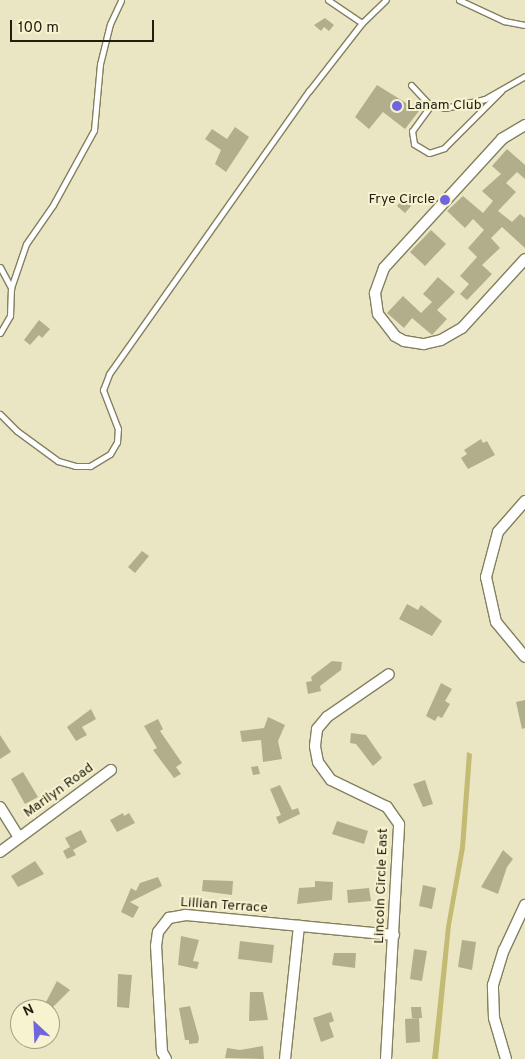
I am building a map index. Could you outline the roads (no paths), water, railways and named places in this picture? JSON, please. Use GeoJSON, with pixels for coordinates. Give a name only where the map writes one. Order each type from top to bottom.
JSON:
{"type":"FeatureCollection","features":[{"type":"Feature","properties":{"kind":"street"},"geometry":{"type":"LineString","coordinates":[[525,125],[502,140],[384,268],[375,292],[378,314],[395,336],[404,341],[424,344],[441,340],[462,328],[525,259]]}},
{"type":"Feature","properties":{"kind":"street"},"geometry":{"type":"LineString","coordinates":[[525,501],[498,532],[490,554],[486,577],[496,622],[525,658]]}},
{"type":"Feature","properties":{"kind":"street","name":"Lincoln Circle East"},"geometry":{"type":"LineString","coordinates":[[386,1059],[400,830],[397,819],[382,804],[331,780],[318,762],[314,746],[317,729],[327,716],[390,674]]}},
{"type":"Feature","properties":{"kind":"street","name":"Marilyn Road"},"geometry":{"type":"LineString","coordinates":[[0,852],[111,770]]}},
{"type":"Feature","properties":{"kind":"street"},"geometry":{"type":"LineString","coordinates":[[0,807],[19,838]]}},
{"type":"Feature","properties":{"kind":"street"},"geometry":{"type":"LineString","coordinates":[[506,1059],[494,1018],[493,985],[504,950],[525,905]]}},
{"type":"Feature","properties":{"kind":"street","name":"Lillian Terrace"},"geometry":{"type":"LineString","coordinates":[[166,1059],[162,1052],[156,946],[158,932],[169,918],[186,915],[394,935]]}},
{"type":"Feature","properties":{"kind":"street"},"geometry":{"type":"LineString","coordinates":[[285,1059],[299,926]]}},
{"type":"Feature","properties":{"kind":"lane"},"geometry":{"type":"LineString","coordinates":[[0,333],[10,316],[11,288],[26,244],[53,205],[94,130],[100,64],[110,24],[121,0]]}},
{"type":"Feature","properties":{"kind":"lane"},"geometry":{"type":"LineString","coordinates":[[328,0],[362,23]]}},
{"type":"Feature","properties":{"kind":"lane"},"geometry":{"type":"LineString","coordinates":[[0,414],[58,461],[76,466],[90,466],[110,454],[117,442],[118,429],[103,390],[109,374],[309,91],[362,23],[386,0]]}},
{"type":"Feature","properties":{"kind":"lane"},"geometry":{"type":"LineString","coordinates":[[459,0],[504,22],[525,25]]}},
{"type":"Feature","properties":{"kind":"lane"},"geometry":{"type":"LineString","coordinates":[[430,105],[412,131],[414,144],[429,153],[451,142],[502,91],[525,76]]}},
{"type":"Feature","properties":{"kind":"lane"},"geometry":{"type":"LineString","coordinates":[[412,85],[430,105],[445,108],[464,105],[502,91]]}},
{"type":"Feature","properties":{"kind":"lane"},"geometry":{"type":"LineString","coordinates":[[0,267],[11,288]]}},
{"type":"Feature","properties":{"kind":"lane"},"geometry":{"type":"LineString","coordinates":[[0,424],[6,420]]}},
{"type":"Feature","properties":{"kind":"place","name":"Lanam Club"},"geometry":{"type":"Point","coordinates":[397,106]}},
{"type":"Feature","properties":{"kind":"place","name":"Frye Circle"},"geometry":{"type":"Point","coordinates":[445,200]}}]}
